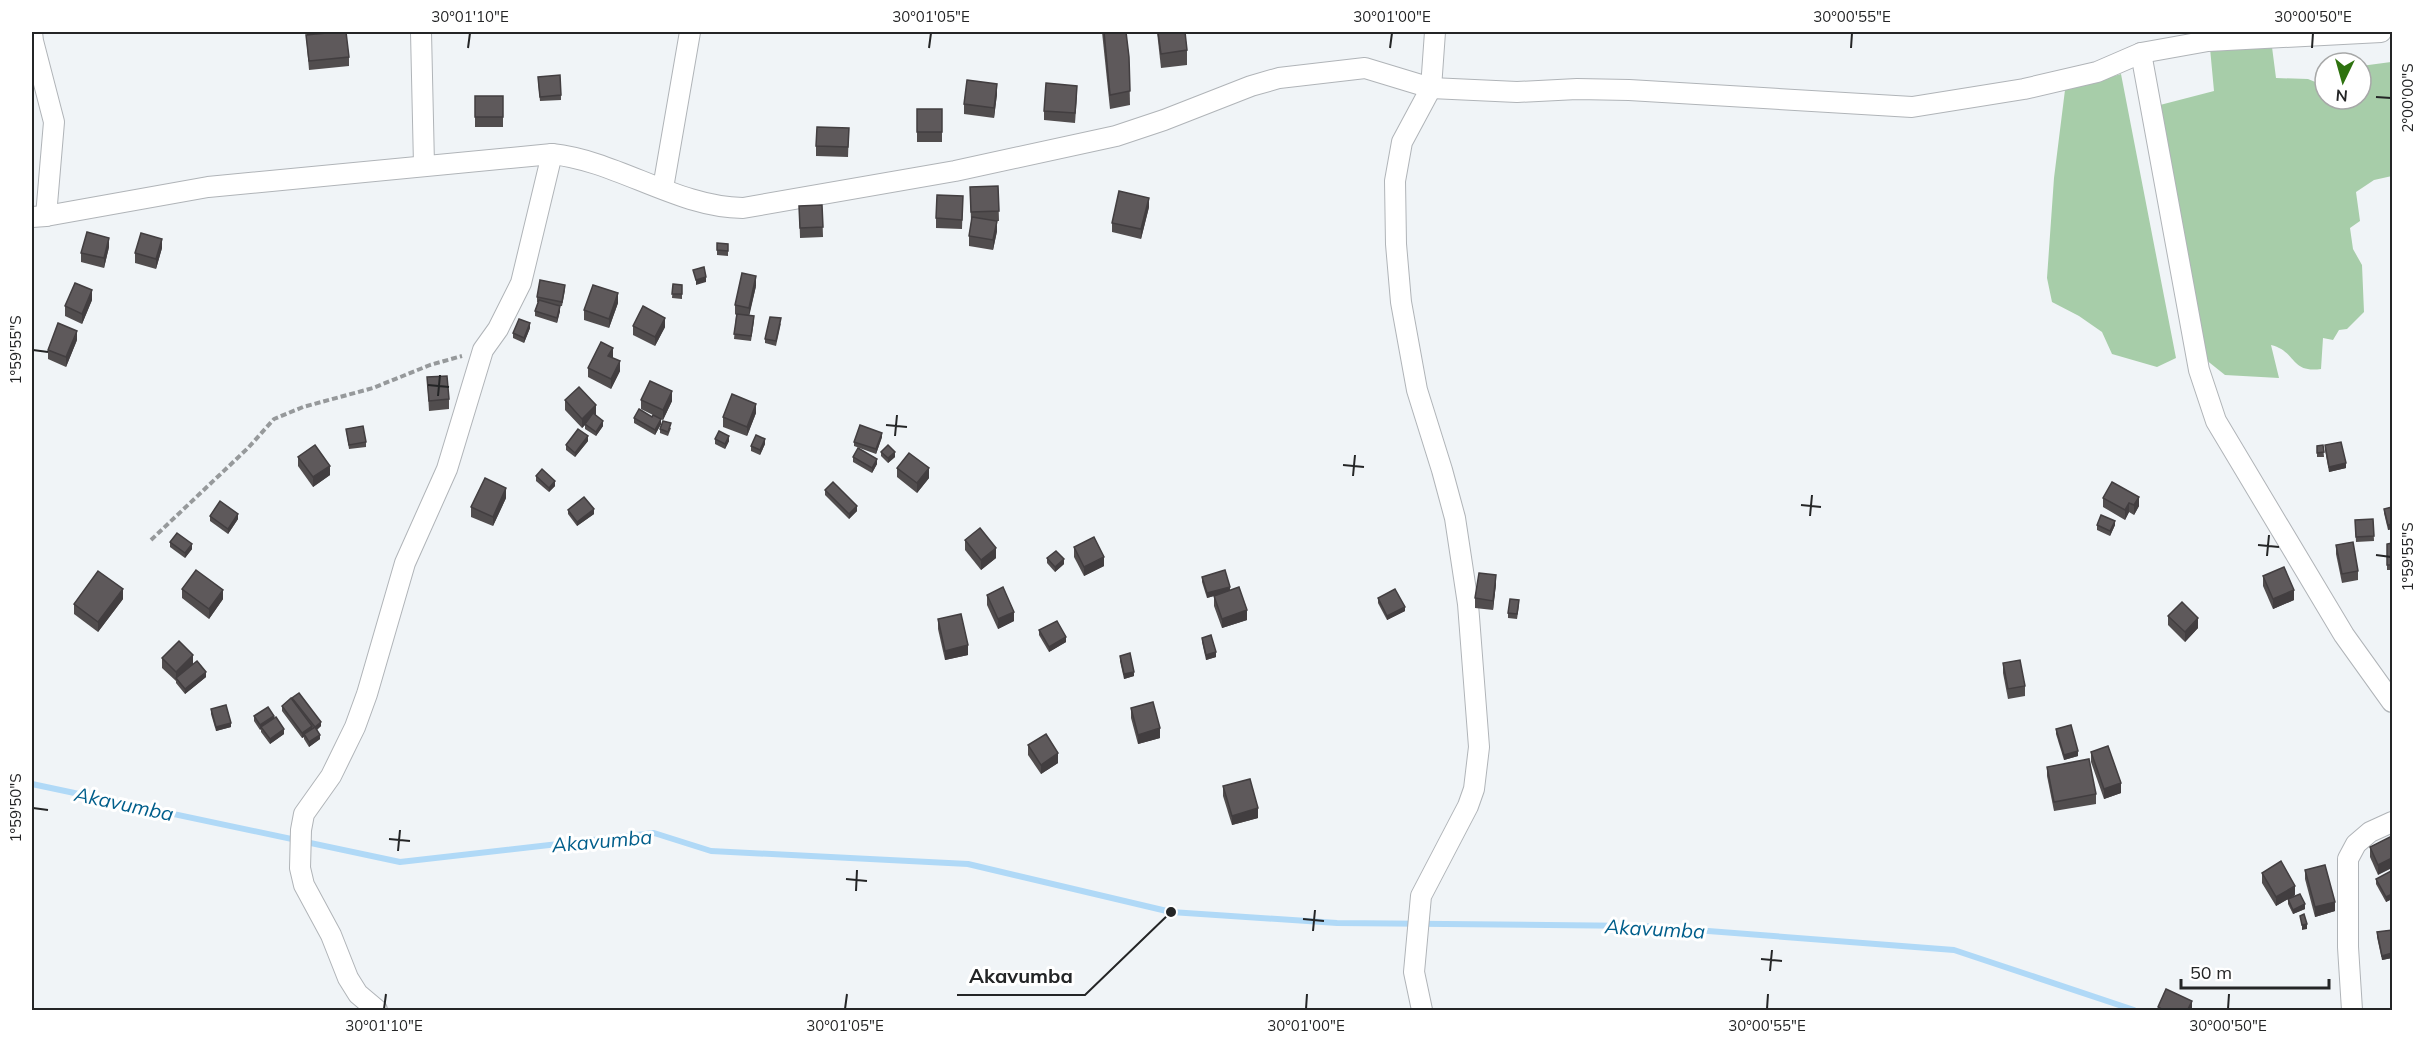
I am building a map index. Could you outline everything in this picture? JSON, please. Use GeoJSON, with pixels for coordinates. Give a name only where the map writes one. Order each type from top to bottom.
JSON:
{"type":"FeatureCollection","features":[{"type":"Feature","properties":{"kind":"street"},"geometry":{"type":"LineString","coordinates":[[32,32],[54,122],[39,217],[208,187],[552,154],[586,160],[699,203],[723,208],[743,208],[955,171],[1116,136],[1251,86],[1279,78],[1365,68],[1431,88],[1517,92],[1577,89],[1629,90],[1911,107],[2024,89],[2097,72],[2141,53],[2208,41],[2381,32]]}},
{"type":"Feature","properties":{"kind":"street"},"geometry":{"type":"LineString","coordinates":[[421,32],[424,165]]}},
{"type":"Feature","properties":{"kind":"street"},"geometry":{"type":"LineString","coordinates":[[663,188],[690,32]]}},
{"type":"Feature","properties":{"kind":"street"},"geometry":{"type":"LineString","coordinates":[[1422,1011],[1414,972],[1421,896],[1468,806],[1476,777],[1479,747],[1468,604],[1455,518],[1417,390],[1401,302],[1395,244],[1395,181],[1402,142],[1431,88],[1434,32]]}},
{"type":"Feature","properties":{"kind":"street"},"geometry":{"type":"LineString","coordinates":[[2141,53],[2199,370],[2216,421],[2343,635],[2392,702]]}},
{"type":"Feature","properties":{"kind":"street"},"geometry":{"type":"LineString","coordinates":[[377,1011],[358,994],[348,978],[331,935],[304,885],[300,868],[301,830],[304,814],[331,776],[356,727],[405,563],[447,469],[483,350],[498,329],[521,283],[552,154]]}},
{"type":"Feature","properties":{"kind":"street"},"geometry":{"type":"LineString","coordinates":[[2352,1011],[2348,947],[2348,859],[2356,844],[2370,832],[2392,822]]}},
{"type":"Feature","properties":{"kind":"path"},"geometry":{"type":"LineString","coordinates":[[152,540],[248,448],[274,418],[303,407],[373,388],[430,365],[483,350]]}},
{"type":"Feature","properties":{"kind":"green space"},"geometry":{"type":"Polygon","coordinates":[[[2272,47],[2276,78],[2313,81],[2313,111],[2373,111],[2373,64],[2391,62],[2392,176],[2374,180],[2356,192],[2360,221],[2350,228],[2353,249],[2362,265],[2364,312],[2347,329],[2339,330],[2333,340],[2323,338],[2321,369],[2303,368],[2286,352],[2271,345],[2279,378],[2225,375],[2205,359],[2160,105],[2214,91],[2210,48],[2272,47]]]}},
{"type":"Feature","properties":{"kind":"green space"},"geometry":{"type":"Polygon","coordinates":[[[2121,74],[2176,358],[2157,367],[2112,354],[2102,332],[2079,316],[2052,302],[2047,278],[2054,178],[2065,90],[2121,74]]]}},
{"type":"Feature","properties":{"kind":"building"},"geometry":{"type":"Polygon","coordinates":[[[346,32],[349,57],[309,61],[306,35],[346,32]]]}},
{"type":"Feature","properties":{"kind":"building"},"geometry":{"type":"Polygon","coordinates":[[[1104,32],[1126,32],[1130,91],[1110,95],[1104,32]]]}},
{"type":"Feature","properties":{"kind":"building"},"geometry":{"type":"Polygon","coordinates":[[[1158,32],[1185,32],[1187,50],[1161,54],[1158,32]]]}},
{"type":"Feature","properties":{"kind":"building"},"geometry":{"type":"Polygon","coordinates":[[[560,75],[561,95],[540,97],[538,77],[560,75]]]}},
{"type":"Feature","properties":{"kind":"building"},"geometry":{"type":"Polygon","coordinates":[[[967,80],[997,84],[994,108],[964,104],[967,80]]]}},
{"type":"Feature","properties":{"kind":"building"},"geometry":{"type":"Polygon","coordinates":[[[1046,83],[1077,86],[1075,113],[1044,111],[1046,83]]]}},
{"type":"Feature","properties":{"kind":"building"},"geometry":{"type":"Polygon","coordinates":[[[475,96],[503,96],[503,117],[475,117],[475,96]]]}},
{"type":"Feature","properties":{"kind":"building"},"geometry":{"type":"Polygon","coordinates":[[[917,109],[942,109],[942,132],[917,132],[917,109]]]}},
{"type":"Feature","properties":{"kind":"building"},"geometry":{"type":"Polygon","coordinates":[[[817,127],[849,128],[848,147],[816,146],[817,127]]]}},
{"type":"Feature","properties":{"kind":"building"},"geometry":{"type":"Polygon","coordinates":[[[998,186],[999,211],[971,212],[970,187],[998,186]]]}},
{"type":"Feature","properties":{"kind":"building"},"geometry":{"type":"Polygon","coordinates":[[[1119,191],[1149,198],[1141,229],[1112,223],[1119,191]]]}},
{"type":"Feature","properties":{"kind":"building"},"geometry":{"type":"Polygon","coordinates":[[[937,195],[963,196],[962,220],[936,218],[937,195]]]}},
{"type":"Feature","properties":{"kind":"building"},"geometry":{"type":"Polygon","coordinates":[[[822,205],[823,227],[800,228],[799,206],[822,205]]]}},
{"type":"Feature","properties":{"kind":"building"},"geometry":{"type":"Polygon","coordinates":[[[972,217],[997,221],[993,240],[969,236],[972,217]]]}},
{"type":"Feature","properties":{"kind":"building"},"geometry":{"type":"Polygon","coordinates":[[[87,232],[109,238],[104,258],[81,253],[87,232]]]}},
{"type":"Feature","properties":{"kind":"building"},"geometry":{"type":"Polygon","coordinates":[[[141,233],[162,239],[156,259],[135,253],[141,233]]]}},
{"type":"Feature","properties":{"kind":"building"},"geometry":{"type":"Polygon","coordinates":[[[717,243],[728,244],[728,251],[717,250],[717,243]]]}},
{"type":"Feature","properties":{"kind":"building"},"geometry":{"type":"Polygon","coordinates":[[[704,267],[706,277],[696,280],[693,270],[704,267]]]}},
{"type":"Feature","properties":{"kind":"building"},"geometry":{"type":"Polygon","coordinates":[[[742,273],[756,276],[749,308],[735,305],[742,273]]]}},
{"type":"Feature","properties":{"kind":"building"},"geometry":{"type":"Polygon","coordinates":[[[540,280],[565,285],[562,302],[537,297],[540,280]]]}},
{"type":"Feature","properties":{"kind":"building"},"geometry":{"type":"Polygon","coordinates":[[[75,283],[92,290],[82,314],[65,306],[75,283]]]}},
{"type":"Feature","properties":{"kind":"building"},"geometry":{"type":"Polygon","coordinates":[[[673,284],[682,285],[682,294],[672,294],[673,284]]]}},
{"type":"Feature","properties":{"kind":"building"},"geometry":{"type":"Polygon","coordinates":[[[593,285],[618,293],[609,319],[584,310],[593,285]]]}},
{"type":"Feature","properties":{"kind":"building"},"geometry":{"type":"Polygon","coordinates":[[[539,300],[560,306],[557,318],[535,311],[539,300]]]}},
{"type":"Feature","properties":{"kind":"building"},"geometry":{"type":"Polygon","coordinates":[[[643,306],[665,318],[655,337],[633,326],[643,306]]]}},
{"type":"Feature","properties":{"kind":"building"},"geometry":{"type":"Polygon","coordinates":[[[737,314],[754,316],[751,336],[734,334],[737,314]]]}},
{"type":"Feature","properties":{"kind":"building"},"geometry":{"type":"Polygon","coordinates":[[[770,317],[781,318],[776,341],[765,339],[770,317]]]}},
{"type":"Feature","properties":{"kind":"building"},"geometry":{"type":"Polygon","coordinates":[[[519,319],[530,323],[524,338],[513,333],[519,319]]]}},
{"type":"Feature","properties":{"kind":"building"},"geometry":{"type":"Polygon","coordinates":[[[58,323],[77,331],[66,357],[48,350],[58,323]]]}},
{"type":"Feature","properties":{"kind":"building"},"geometry":{"type":"Polygon","coordinates":[[[601,342],[613,348],[608,356],[620,361],[611,379],[588,368],[601,342]]]}},
{"type":"Feature","properties":{"kind":"building"},"geometry":{"type":"Polygon","coordinates":[[[447,376],[449,399],[429,401],[427,377],[447,376]]]}},
{"type":"Feature","properties":{"kind":"building"},"geometry":{"type":"Polygon","coordinates":[[[650,381],[672,391],[663,410],[641,400],[650,381]]]}},
{"type":"Feature","properties":{"kind":"building"},"geometry":{"type":"Polygon","coordinates":[[[579,387],[596,405],[582,419],[565,400],[579,387]]]}},
{"type":"Feature","properties":{"kind":"building"},"geometry":{"type":"Polygon","coordinates":[[[732,394],[756,404],[747,427],[723,417],[732,394]]]}},
{"type":"Feature","properties":{"kind":"building"},"geometry":{"type":"Polygon","coordinates":[[[639,409],[652,417],[653,415],[661,419],[655,430],[634,418],[639,409]]]}},
{"type":"Feature","properties":{"kind":"building"},"geometry":{"type":"Polygon","coordinates":[[[593,413],[603,421],[596,432],[585,424],[593,413]]]}},
{"type":"Feature","properties":{"kind":"building"},"geometry":{"type":"Polygon","coordinates":[[[663,421],[671,423],[668,432],[660,429],[663,421]]]}},
{"type":"Feature","properties":{"kind":"building"},"geometry":{"type":"Polygon","coordinates":[[[860,425],[882,433],[876,449],[854,442],[860,425]]]}},
{"type":"Feature","properties":{"kind":"building"},"geometry":{"type":"Polygon","coordinates":[[[363,426],[366,442],[349,445],[346,429],[363,426]]]}},
{"type":"Feature","properties":{"kind":"building"},"geometry":{"type":"Polygon","coordinates":[[[578,429],[588,436],[575,453],[566,445],[578,429]]]}},
{"type":"Feature","properties":{"kind":"building"},"geometry":{"type":"Polygon","coordinates":[[[719,431],[729,436],[725,444],[715,439],[719,431]]]}},
{"type":"Feature","properties":{"kind":"building"},"geometry":{"type":"Polygon","coordinates":[[[756,435],[765,439],[760,450],[751,446],[756,435]]]}},
{"type":"Feature","properties":{"kind":"building"},"geometry":{"type":"Polygon","coordinates":[[[2341,442],[2346,463],[2329,467],[2325,445],[2341,442]]]}},
{"type":"Feature","properties":{"kind":"building"},"geometry":{"type":"Polygon","coordinates":[[[315,445],[330,466],[313,477],[298,457],[315,445]]]}},
{"type":"Feature","properties":{"kind":"building"},"geometry":{"type":"Polygon","coordinates":[[[888,445],[895,452],[888,458],[881,452],[888,445]]]}},
{"type":"Feature","properties":{"kind":"building"},"geometry":{"type":"Polygon","coordinates":[[[2323,445],[2324,452],[2317,453],[2317,446],[2323,445]]]}},
{"type":"Feature","properties":{"kind":"building"},"geometry":{"type":"Polygon","coordinates":[[[858,448],[877,459],[872,468],[853,457],[858,448]]]}},
{"type":"Feature","properties":{"kind":"building"},"geometry":{"type":"Polygon","coordinates":[[[909,453],[929,468],[917,483],[897,468],[909,453]]]}},
{"type":"Feature","properties":{"kind":"building"},"geometry":{"type":"Polygon","coordinates":[[[542,469],[555,481],[549,488],[536,476],[542,469]]]}},
{"type":"Feature","properties":{"kind":"building"},"geometry":{"type":"Polygon","coordinates":[[[485,478],[506,488],[493,517],[471,507],[485,478]]]}},
{"type":"Feature","properties":{"kind":"building"},"geometry":{"type":"Polygon","coordinates":[[[833,482],[857,506],[849,514],[825,490],[833,482]]]}},
{"type":"Feature","properties":{"kind":"building"},"geometry":{"type":"Polygon","coordinates":[[[2112,482],[2139,497],[2134,505],[2129,503],[2125,510],[2103,498],[2112,482]]]}},
{"type":"Feature","properties":{"kind":"building"},"geometry":{"type":"Polygon","coordinates":[[[584,497],[594,509],[577,522],[568,510],[584,497]]]}},
{"type":"Feature","properties":{"kind":"building"},"geometry":{"type":"Polygon","coordinates":[[[220,501],[238,514],[228,529],[210,516],[220,501]]]}},
{"type":"Feature","properties":{"kind":"building"},"geometry":{"type":"Polygon","coordinates":[[[2392,507],[2392,524],[2388,525],[2384,509],[2392,507]]]}},
{"type":"Feature","properties":{"kind":"building"},"geometry":{"type":"Polygon","coordinates":[[[2101,515],[2115,521],[2110,531],[2097,525],[2101,515]]]}},
{"type":"Feature","properties":{"kind":"building"},"geometry":{"type":"Polygon","coordinates":[[[2373,519],[2374,536],[2356,537],[2355,520],[2373,519]]]}},
{"type":"Feature","properties":{"kind":"building"},"geometry":{"type":"Polygon","coordinates":[[[980,528],[996,548],[981,560],[965,540],[980,528]]]}},
{"type":"Feature","properties":{"kind":"building"},"geometry":{"type":"Polygon","coordinates":[[[177,533],[192,544],[185,553],[170,542],[177,533]]]}},
{"type":"Feature","properties":{"kind":"building"},"geometry":{"type":"Polygon","coordinates":[[[1094,537],[1104,557],[1084,567],[1074,547],[1094,537]]]}},
{"type":"Feature","properties":{"kind":"building"},"geometry":{"type":"Polygon","coordinates":[[[2353,542],[2358,571],[2342,574],[2336,545],[2353,542]]]}},
{"type":"Feature","properties":{"kind":"building"},"geometry":{"type":"Polygon","coordinates":[[[2392,543],[2392,565],[2387,565],[2387,544],[2392,543]]]}},
{"type":"Feature","properties":{"kind":"building"},"geometry":{"type":"Polygon","coordinates":[[[1056,551],[1064,559],[1055,567],[1047,558],[1056,551]]]}},
{"type":"Feature","properties":{"kind":"building"},"geometry":{"type":"Polygon","coordinates":[[[2284,567],[2294,590],[2273,599],[2263,576],[2284,567]]]}},
{"type":"Feature","properties":{"kind":"building"},"geometry":{"type":"Polygon","coordinates":[[[196,570],[223,590],[209,609],[182,589],[196,570]]]}},
{"type":"Feature","properties":{"kind":"building"},"geometry":{"type":"Polygon","coordinates":[[[1225,570],[1230,587],[1207,593],[1202,577],[1225,570]]]}},
{"type":"Feature","properties":{"kind":"building"},"geometry":{"type":"Polygon","coordinates":[[[98,571],[123,589],[98,622],[74,604],[98,571]]]}},
{"type":"Feature","properties":{"kind":"building"},"geometry":{"type":"Polygon","coordinates":[[[1479,573],[1496,575],[1493,601],[1475,598],[1479,573]]]}},
{"type":"Feature","properties":{"kind":"building"},"geometry":{"type":"Polygon","coordinates":[[[1003,587],[1014,612],[998,619],[987,595],[1003,587]]]}},
{"type":"Feature","properties":{"kind":"building"},"geometry":{"type":"Polygon","coordinates":[[[1239,587],[1247,610],[1222,619],[1214,596],[1239,587]]]}},
{"type":"Feature","properties":{"kind":"building"},"geometry":{"type":"Polygon","coordinates":[[[1395,589],[1405,607],[1387,616],[1378,598],[1395,589]]]}},
{"type":"Feature","properties":{"kind":"building"},"geometry":{"type":"Polygon","coordinates":[[[1510,599],[1519,600],[1517,614],[1508,613],[1510,599]]]}},
{"type":"Feature","properties":{"kind":"building"},"geometry":{"type":"Polygon","coordinates":[[[2182,602],[2198,618],[2185,632],[2168,616],[2182,602]]]}},
{"type":"Feature","properties":{"kind":"building"},"geometry":{"type":"Polygon","coordinates":[[[961,614],[968,645],[945,651],[938,619],[961,614]]]}},
{"type":"Feature","properties":{"kind":"building"},"geometry":{"type":"Polygon","coordinates":[[[1057,621],[1066,637],[1049,647],[1039,630],[1057,621]]]}},
{"type":"Feature","properties":{"kind":"building"},"geometry":{"type":"Polygon","coordinates":[[[1211,635],[1216,652],[1206,655],[1202,638],[1211,635]]]}},
{"type":"Feature","properties":{"kind":"building"},"geometry":{"type":"Polygon","coordinates":[[[179,641],[193,655],[176,672],[162,658],[179,641]]]}},
{"type":"Feature","properties":{"kind":"building"},"geometry":{"type":"Polygon","coordinates":[[[1130,653],[1134,672],[1124,674],[1120,656],[1130,653]]]}},
{"type":"Feature","properties":{"kind":"building"},"geometry":{"type":"Polygon","coordinates":[[[2020,660],[2025,686],[2008,689],[2003,663],[2020,660]]]}},
{"type":"Feature","properties":{"kind":"building"},"geometry":{"type":"Polygon","coordinates":[[[197,661],[206,672],[185,689],[176,678],[197,661]]]}},
{"type":"Feature","properties":{"kind":"building"},"geometry":{"type":"Polygon","coordinates":[[[299,693],[321,722],[315,727],[292,698],[299,693]]]}},
{"type":"Feature","properties":{"kind":"building"},"geometry":{"type":"Polygon","coordinates":[[[291,698],[312,726],[302,733],[282,706],[291,698]]]}},
{"type":"Feature","properties":{"kind":"building"},"geometry":{"type":"Polygon","coordinates":[[[1153,702],[1160,728],[1138,735],[1131,708],[1153,702]]]}},
{"type":"Feature","properties":{"kind":"building"},"geometry":{"type":"Polygon","coordinates":[[[226,705],[231,723],[216,727],[211,709],[226,705]]]}},
{"type":"Feature","properties":{"kind":"building"},"geometry":{"type":"Polygon","coordinates":[[[268,707],[274,716],[260,725],[254,716],[268,707]]]}},
{"type":"Feature","properties":{"kind":"building"},"geometry":{"type":"Polygon","coordinates":[[[276,717],[284,729],[270,739],[261,727],[276,717]]]}},
{"type":"Feature","properties":{"kind":"building"},"geometry":{"type":"Polygon","coordinates":[[[2071,725],[2078,751],[2064,755],[2056,729],[2071,725]]]}},
{"type":"Feature","properties":{"kind":"building"},"geometry":{"type":"Polygon","coordinates":[[[315,727],[320,735],[309,742],[304,734],[315,727]]]}},
{"type":"Feature","properties":{"kind":"building"},"geometry":{"type":"Polygon","coordinates":[[[1046,734],[1058,753],[1041,765],[1028,745],[1046,734]]]}},
{"type":"Feature","properties":{"kind":"building"},"geometry":{"type":"Polygon","coordinates":[[[2108,746],[2121,783],[2104,789],[2091,752],[2108,746]]]}},
{"type":"Feature","properties":{"kind":"building"},"geometry":{"type":"Polygon","coordinates":[[[2089,759],[2096,794],[2054,802],[2047,767],[2089,759]]]}},
{"type":"Feature","properties":{"kind":"building"},"geometry":{"type":"Polygon","coordinates":[[[1250,779],[1258,808],[1232,816],[1223,786],[1250,779]]]}},
{"type":"Feature","properties":{"kind":"building"},"geometry":{"type":"Polygon","coordinates":[[[2392,836],[2392,858],[2378,865],[2370,847],[2392,836]]]}},
{"type":"Feature","properties":{"kind":"building"},"geometry":{"type":"Polygon","coordinates":[[[2281,861],[2295,886],[2276,897],[2262,873],[2281,861]]]}},
{"type":"Feature","properties":{"kind":"building"},"geometry":{"type":"Polygon","coordinates":[[[2325,865],[2335,902],[2315,907],[2305,870],[2325,865]]]}},
{"type":"Feature","properties":{"kind":"building"},"geometry":{"type":"Polygon","coordinates":[[[2391,871],[2392,894],[2386,897],[2376,879],[2391,871]]]}},
{"type":"Feature","properties":{"kind":"building"},"geometry":{"type":"Polygon","coordinates":[[[2300,894],[2305,904],[2293,910],[2288,899],[2300,894]]]}},
{"type":"Feature","properties":{"kind":"building"},"geometry":{"type":"Polygon","coordinates":[[[2304,914],[2307,924],[2302,925],[2300,916],[2304,914]]]}},
{"type":"Feature","properties":{"kind":"building"},"geometry":{"type":"Polygon","coordinates":[[[2392,930],[2392,953],[2382,956],[2377,932],[2392,930]]]}},
{"type":"Feature","properties":{"kind":"building"},"geometry":{"type":"Polygon","coordinates":[[[2166,989],[2192,1001],[2187,1011],[2165,1011],[2158,1007],[2166,989]]]}},
{"type":"Feature","properties":{"kind":"waterway","name":"Akavumba"},"geometry":{"type":"LineString","coordinates":[[32,784],[400,862],[654,833],[711,851],[968,864],[1171,912],[1337,923],[1643,926],[1954,950],[2134,1010]]}},
{"type":"Feature","properties":{"kind":"place","name":"Akavumba"},"geometry":{"type":"Point","coordinates":[1171,912]}}]}
